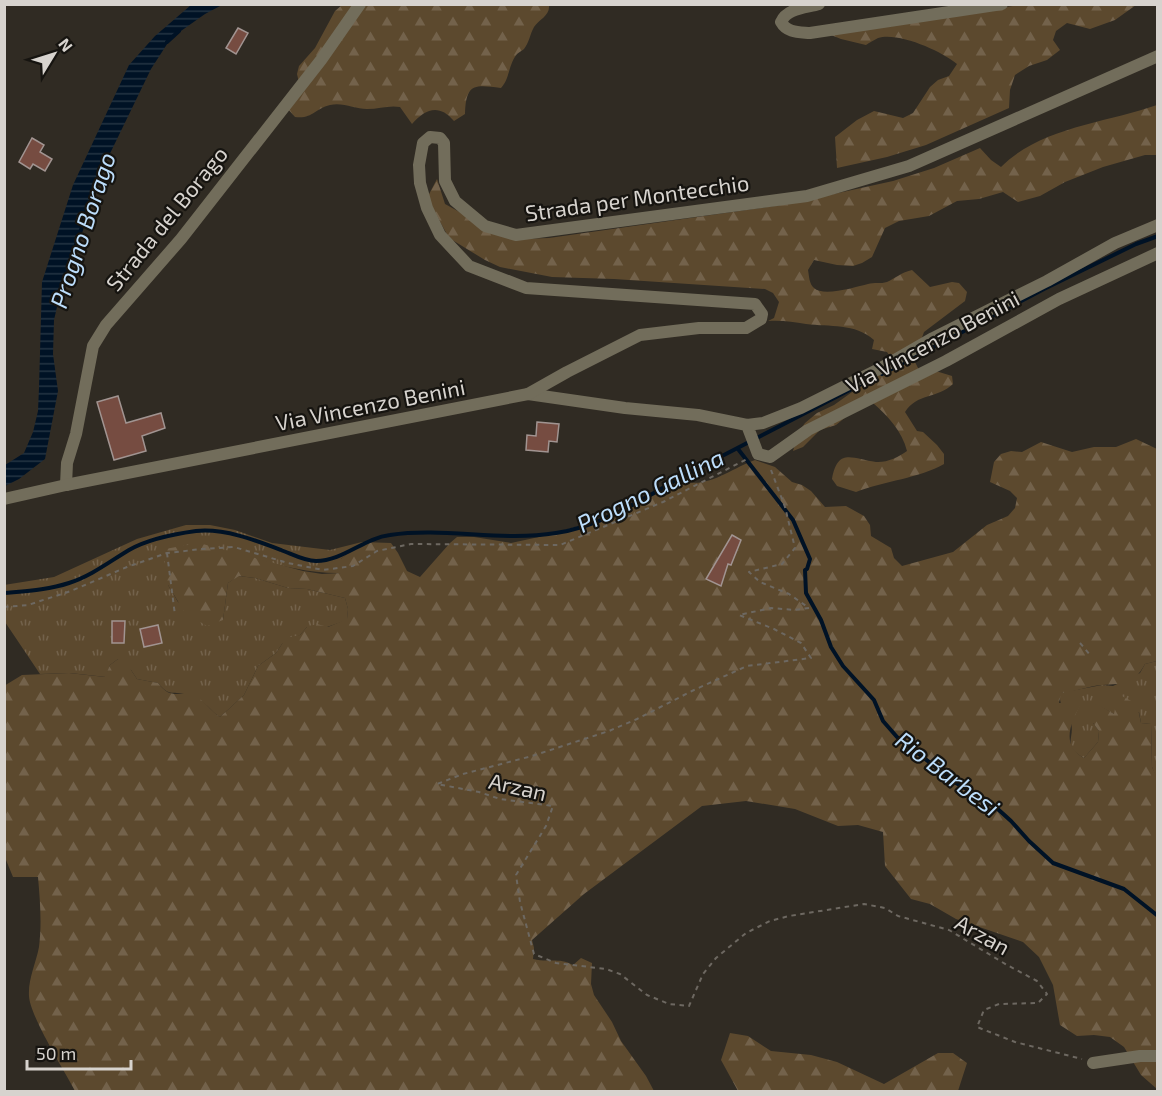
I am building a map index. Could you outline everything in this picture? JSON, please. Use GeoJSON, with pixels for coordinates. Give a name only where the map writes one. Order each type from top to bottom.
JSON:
{"type":"FeatureCollection","features":[{"type":"Feature","properties":{"kind":"street","name":"Strada del Borago"},"geometry":{"type":"LineString","coordinates":[[66,485],[68,464],[93,346],[106,325],[181,239],[321,60],[360,4]]}},
{"type":"Feature","properties":{"kind":"street"},"geometry":{"type":"LineString","coordinates":[[819,4],[789,12],[783,16],[781,22],[790,31],[810,33],[1002,4]]}},
{"type":"Feature","properties":{"kind":"street","name":"Strada per Montecchio"},"geometry":{"type":"LineString","coordinates":[[528,394],[640,335],[699,328],[746,328],[761,319],[762,314],[755,304],[526,288],[469,266],[441,235],[427,208],[420,183],[419,165],[423,143],[430,137],[440,138],[444,143],[445,181],[455,201],[484,226],[516,235],[807,196],[909,166],[1158,56]]}},
{"type":"Feature","properties":{"kind":"street","name":"Via Vincenzo Benini"},"geometry":{"type":"LineString","coordinates":[[4,499],[528,394],[625,408],[698,415],[748,428],[801,408],[1047,281],[1123,239],[1158,225]]}},
{"type":"Feature","properties":{"kind":"street","name":"Via Vincenzo Benini"},"geometry":{"type":"LineString","coordinates":[[762,455],[770,457],[807,430],[946,360],[1040,309],[1158,253]]}},
{"type":"Feature","properties":{"kind":"street"},"geometry":{"type":"LineString","coordinates":[[748,428],[762,455]]}},
{"type":"Feature","properties":{"kind":"street"},"geometry":{"type":"LineString","coordinates":[[1096,1062],[1158,1056]]}},
{"type":"Feature","properties":{"kind":"path"},"geometry":{"type":"LineString","coordinates":[[4,608],[28,605],[71,591],[167,553],[234,547],[288,563],[323,570],[353,566],[377,551],[411,544],[560,545],[762,455]]}},
{"type":"Feature","properties":{"kind":"path","name":"Arzan"},"geometry":{"type":"LineString","coordinates":[[762,455],[785,507],[795,548],[782,564],[749,572],[760,582],[789,594],[809,608],[795,610],[771,608],[739,615],[801,642],[811,658],[747,666],[609,731],[501,766],[463,774],[437,784],[479,792],[500,799],[553,806],[546,826],[516,875],[520,902],[534,954],[556,963],[606,969],[620,974],[647,995],[669,1004],[689,1006],[703,974],[716,958],[746,933],[770,921],[864,904],[885,908],[898,916],[949,930],[1037,981],[1047,994],[1038,1003],[999,1004],[984,1010],[977,1027],[1015,1042],[1096,1062]]}},
{"type":"Feature","properties":{"kind":"path"},"geometry":{"type":"LineString","coordinates":[[167,553],[175,615]]}},
{"type":"Feature","properties":{"kind":"path"},"geometry":{"type":"LineString","coordinates":[[1080,643],[1090,656]]}},
{"type":"Feature","properties":{"kind":"green space"},"geometry":{"type":"Polygon","coordinates":[[[342,5],[549,5],[549,9],[534,27],[526,47],[514,58],[501,88],[484,86],[473,88],[467,97],[465,114],[454,121],[443,112],[432,110],[412,124],[400,107],[367,109],[340,104],[330,105],[306,117],[295,117],[287,108],[300,87],[297,74],[299,66],[315,48],[335,11],[342,5]]]}},
{"type":"Feature","properties":{"kind":"green space"},"geometry":{"type":"Polygon","coordinates":[[[1019,5],[1136,5],[1115,20],[1090,29],[1067,23],[1056,31],[1053,40],[1060,50],[1047,60],[1029,66],[1015,75],[1010,90],[1009,108],[926,145],[887,157],[837,168],[835,137],[857,120],[874,111],[903,118],[913,113],[930,87],[938,80],[949,76],[957,64],[931,48],[908,40],[878,38],[866,45],[826,33],[1019,5]]]}},
{"type":"Feature","properties":{"kind":"green space"},"geometry":{"type":"Polygon","coordinates":[[[1157,105],[1157,155],[1145,155],[1103,167],[1065,182],[1040,196],[1018,202],[1003,192],[979,199],[957,201],[929,216],[899,221],[885,228],[872,257],[853,266],[814,260],[808,270],[811,284],[818,291],[825,292],[870,283],[885,283],[912,270],[930,287],[952,282],[959,283],[967,292],[965,301],[924,332],[914,360],[919,370],[952,376],[953,384],[947,389],[915,402],[905,412],[917,431],[923,432],[944,454],[944,464],[924,473],[856,492],[837,486],[832,479],[838,462],[847,457],[880,462],[907,451],[894,424],[873,403],[858,407],[836,425],[820,430],[803,447],[793,451],[798,433],[805,423],[894,362],[887,352],[872,349],[874,340],[867,335],[850,328],[768,321],[774,318],[779,302],[773,293],[765,289],[552,277],[500,267],[449,238],[427,198],[437,179],[445,204],[503,236],[523,239],[549,238],[788,204],[893,181],[934,168],[980,148],[1001,167],[1035,143],[1054,135],[1157,105]]]}},
{"type":"Feature","properties":{"kind":"green space"},"geometry":{"type":"Polygon","coordinates":[[[1136,439],[1157,449],[1157,661],[1145,664],[1136,677],[1122,684],[1061,693],[1059,703],[1081,703],[1071,726],[1070,740],[1072,747],[1084,758],[1098,742],[1099,731],[1093,723],[1091,712],[1096,703],[1114,714],[1118,694],[1137,704],[1141,723],[1151,724],[1152,767],[1158,779],[1157,1089],[1141,1075],[1124,1047],[1110,1037],[1077,1036],[1060,1025],[1053,985],[1039,957],[1023,942],[956,919],[930,904],[911,899],[885,866],[883,832],[858,825],[838,826],[795,809],[746,801],[702,806],[584,894],[532,940],[533,959],[563,961],[573,965],[581,958],[592,963],[591,984],[594,995],[654,1091],[75,1091],[41,1029],[29,996],[40,938],[39,886],[38,877],[13,877],[6,860],[4,686],[22,675],[69,673],[105,677],[110,665],[118,659],[129,660],[131,670],[137,679],[158,683],[174,694],[193,695],[220,717],[244,695],[258,666],[276,653],[290,637],[300,635],[307,627],[317,624],[328,627],[347,619],[348,609],[345,598],[239,576],[228,583],[223,620],[207,626],[185,613],[168,585],[165,572],[165,549],[199,543],[322,574],[341,573],[341,559],[362,542],[391,543],[407,571],[420,577],[457,537],[474,537],[511,543],[539,537],[586,524],[641,503],[684,475],[685,482],[704,482],[755,460],[775,467],[792,482],[811,491],[825,507],[846,506],[864,516],[870,525],[871,536],[891,548],[894,558],[902,566],[953,552],[987,525],[1008,516],[1015,508],[1017,498],[1010,491],[990,482],[994,462],[1001,454],[1011,451],[1022,452],[1041,442],[1072,452],[1094,447],[1116,447],[1136,439]]]}},
{"type":"Feature","properties":{"kind":"green space"},"geometry":{"type":"Polygon","coordinates":[[[186,525],[210,525],[235,530],[272,543],[330,550],[362,542],[341,559],[342,573],[297,569],[222,550],[168,585],[178,602],[223,620],[228,583],[238,576],[345,598],[348,609],[347,620],[327,627],[307,627],[300,635],[282,644],[276,653],[258,666],[244,695],[220,717],[193,697],[169,692],[158,683],[137,679],[131,670],[118,659],[110,665],[106,677],[70,673],[40,674],[5,622],[4,585],[54,577],[137,539],[186,525]]]}},
{"type":"Feature","properties":{"kind":"green space"},"geometry":{"type":"Polygon","coordinates":[[[1157,661],[1157,779],[1152,767],[1151,724],[1141,723],[1139,712],[1114,714],[1096,704],[1093,723],[1099,731],[1098,742],[1084,758],[1077,753],[1071,745],[1072,726],[1061,705],[1060,693],[1102,685],[1113,686],[1140,673],[1145,664],[1157,661]]]}},
{"type":"Feature","properties":{"kind":"green space"},"geometry":{"type":"Polygon","coordinates":[[[730,1033],[748,1036],[771,1051],[811,1055],[837,1062],[884,1084],[938,1053],[953,1053],[967,1063],[958,1091],[738,1091],[721,1060],[730,1033]]]}},
{"type":"Feature","properties":{"kind":"water"},"geometry":{"type":"Polygon","coordinates":[[[191,5],[222,5],[171,38],[151,69],[102,170],[66,268],[54,320],[53,354],[58,391],[45,459],[19,479],[5,486],[5,465],[24,453],[33,432],[38,411],[42,282],[73,185],[129,65],[155,36],[191,5]]]}},
{"type":"Feature","properties":{"kind":"building"},"geometry":{"type":"Polygon","coordinates":[[[238,28],[248,33],[236,54],[226,48],[238,28]]]}},
{"type":"Feature","properties":{"kind":"building"},"geometry":{"type":"Polygon","coordinates":[[[32,138],[44,145],[40,152],[52,159],[45,171],[33,164],[30,169],[19,162],[32,138]]]}},
{"type":"Feature","properties":{"kind":"building"},"geometry":{"type":"Polygon","coordinates":[[[118,396],[126,423],[161,413],[165,428],[142,436],[146,451],[114,460],[97,402],[118,396]]]}},
{"type":"Feature","properties":{"kind":"building"},"geometry":{"type":"Polygon","coordinates":[[[537,422],[559,424],[557,442],[549,441],[548,452],[526,450],[527,435],[536,436],[537,422]]]}},
{"type":"Feature","properties":{"kind":"building"},"geometry":{"type":"Polygon","coordinates":[[[732,535],[741,540],[731,565],[728,564],[721,586],[706,579],[732,535]]]}},
{"type":"Feature","properties":{"kind":"building"},"geometry":{"type":"Polygon","coordinates":[[[112,621],[125,621],[124,643],[112,643],[112,621]]]}},
{"type":"Feature","properties":{"kind":"building"},"geometry":{"type":"Polygon","coordinates":[[[158,625],[162,643],[144,647],[140,629],[158,625]]]}},
{"type":"Feature","properties":{"kind":"waterway","name":"Progno Borago"},"geometry":{"type":"LineString","coordinates":[[167,42],[179,31]]}},
{"type":"Feature","properties":{"kind":"waterway","name":"Progno Borago"},"geometry":{"type":"LineString","coordinates":[[62,286],[103,165]]}},
{"type":"Feature","properties":{"kind":"waterway","name":"Progno Gallina"},"geometry":{"type":"LineString","coordinates":[[882,374],[1044,289],[1136,244],[1158,236]]}},
{"type":"Feature","properties":{"kind":"waterway","name":"Progno Gallina"},"geometry":{"type":"LineString","coordinates":[[4,593],[45,589],[69,583],[92,573],[144,543],[170,535],[196,531],[217,531],[239,536],[303,559],[316,561],[344,554],[371,540],[390,535],[431,533],[515,536],[575,529],[628,508],[695,470],[867,381]]}},
{"type":"Feature","properties":{"kind":"waterway","name":"Rio Barbesi"},"geometry":{"type":"LineString","coordinates":[[738,449],[793,520],[810,559],[805,570],[806,593],[821,620],[831,647],[843,666],[874,700],[883,721],[897,737],[956,783],[990,802],[1053,863],[1124,889],[1158,916]]}}]}
